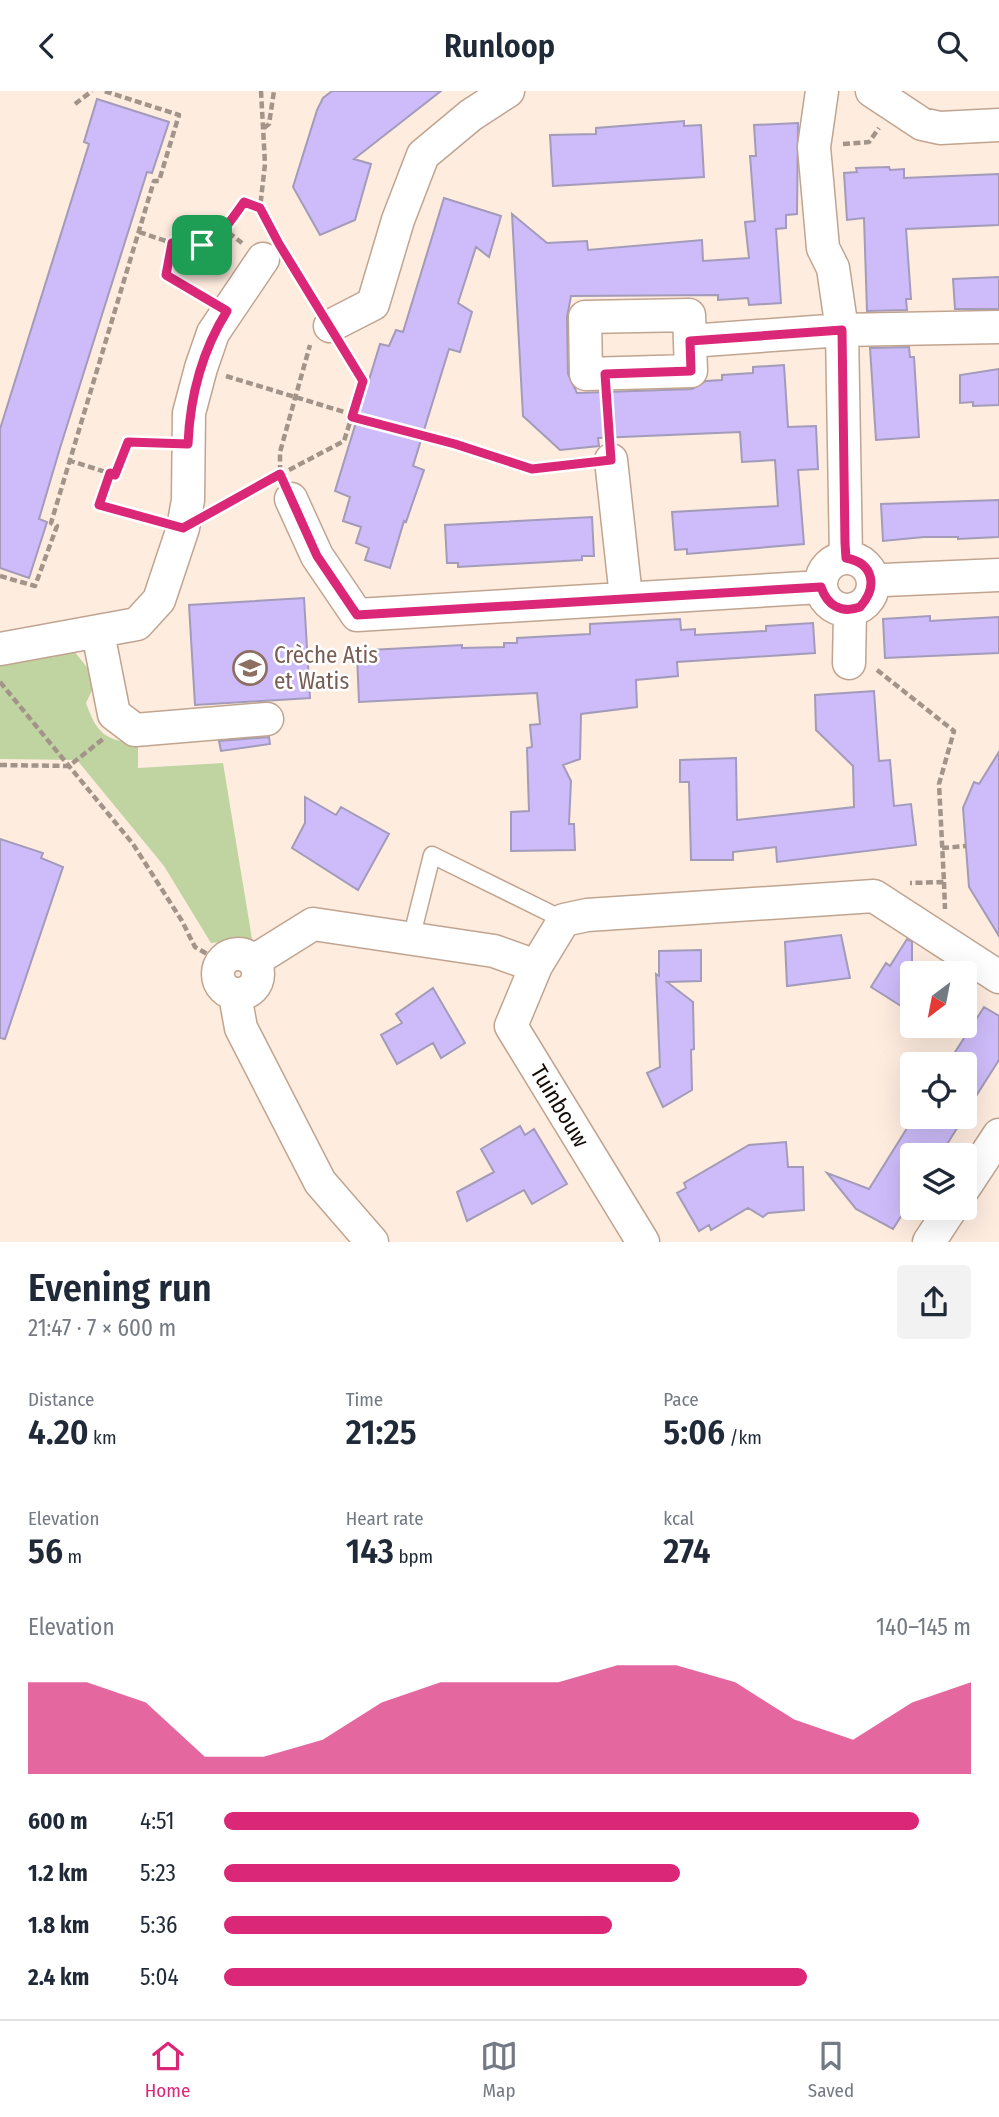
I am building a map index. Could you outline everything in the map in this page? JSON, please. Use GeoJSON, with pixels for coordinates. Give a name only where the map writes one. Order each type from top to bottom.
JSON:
{"type":"FeatureCollection","features":[{"type":"Feature","properties":{"kind":"street"},"geometry":{"type":"LineString","coordinates":[[330,326],[373,304],[398,220],[423,155],[471,115],[508,91]]}},
{"type":"Feature","properties":{"kind":"street"},"geometry":{"type":"LineString","coordinates":[[822,91],[814,147],[822,248],[833,268],[842,330],[846,558]]}},
{"type":"Feature","properties":{"kind":"street"},"geometry":{"type":"LineString","coordinates":[[883,98],[922,124],[940,128],[999,125]]}},
{"type":"Feature","properties":{"kind":"street"},"geometry":{"type":"LineString","coordinates":[[0,649],[136,624],[159,600],[183,528],[188,500],[189,413],[201,368],[213,333],[274,249]]}},
{"type":"Feature","properties":{"kind":"street"},"geometry":{"type":"LineString","coordinates":[[689,315],[691,371],[605,374],[586,374],[585,317],[689,315]]}},
{"type":"Feature","properties":{"kind":"street"},"geometry":{"type":"LineString","coordinates":[[690,341],[842,330],[999,327]]}},
{"type":"Feature","properties":{"kind":"street"},"geometry":{"type":"LineString","coordinates":[[611,460],[626,597]]}},
{"type":"Feature","properties":{"kind":"street"},"geometry":{"type":"LineString","coordinates":[[285,487],[317,556],[357,615],[821,587]]}},
{"type":"Feature","properties":{"kind":"street"},"geometry":{"type":"LineString","coordinates":[[846,558],[865,566],[873,585],[868,599],[860,607],[850,611],[828,602],[821,587],[822,574],[832,562],[846,558]]}},
{"type":"Feature","properties":{"kind":"street"},"geometry":{"type":"LineString","coordinates":[[873,585],[884,580],[999,575]]}},
{"type":"Feature","properties":{"kind":"street"},"geometry":{"type":"LineString","coordinates":[[849,663],[850,611]]}},
{"type":"Feature","properties":{"kind":"street"},"geometry":{"type":"LineString","coordinates":[[97,633],[114,714],[123,724],[135,730],[267,719]]}},
{"type":"Feature","properties":{"kind":"street"},"geometry":{"type":"LineString","coordinates":[[564,920],[587,915],[874,896],[999,977]]}},
{"type":"Feature","properties":{"kind":"street","name":"Tuinbouw"},"geometry":{"type":"LineString","coordinates":[[564,920],[536,965],[511,1026],[643,1242]]}},
{"type":"Feature","properties":{"kind":"street"},"geometry":{"type":"LineString","coordinates":[[254,961],[313,924],[494,951],[536,965]]}},
{"type":"Feature","properties":{"kind":"street"},"geometry":{"type":"LineString","coordinates":[[237,954],[254,961],[258,980],[245,994],[235,995],[225,991],[219,983],[217,972],[221,962],[237,954]]}},
{"type":"Feature","properties":{"kind":"street"},"geometry":{"type":"LineString","coordinates":[[235,995],[241,1028],[320,1182],[372,1242]]}},
{"type":"Feature","properties":{"kind":"street"},"geometry":{"type":"LineString","coordinates":[[977,1168],[999,1135]]}},
{"type":"Feature","properties":{"kind":"street"},"geometry":{"type":"LineString","coordinates":[[929,1242],[943,1220]]}},
{"type":"Feature","properties":{"kind":"lane"},"geometry":{"type":"LineString","coordinates":[[411,939],[432,855],[564,920]]}},
{"type":"Feature","properties":{"kind":"path"},"geometry":{"type":"LineString","coordinates":[[75,104],[92,91]]}},
{"type":"Feature","properties":{"kind":"path"},"geometry":{"type":"LineString","coordinates":[[0,576],[35,586],[57,526],[51,523],[68,460],[155,181],[159,181],[179,115],[104,91]]}},
{"type":"Feature","properties":{"kind":"path"},"geometry":{"type":"LineString","coordinates":[[110,473],[99,505],[183,528],[285,487],[344,442],[363,381],[330,326],[274,249],[260,208],[265,164],[261,91]]}},
{"type":"Feature","properties":{"kind":"path"},"geometry":{"type":"LineString","coordinates":[[263,128],[269,124],[274,91]]}},
{"type":"Feature","properties":{"kind":"path"},"geometry":{"type":"LineString","coordinates":[[814,147],[869,142],[883,98]]}},
{"type":"Feature","properties":{"kind":"path"},"geometry":{"type":"LineString","coordinates":[[139,232],[172,243],[202,245],[225,229],[244,202],[260,208]]}},
{"type":"Feature","properties":{"kind":"path"},"geometry":{"type":"LineString","coordinates":[[225,229],[274,249]]}},
{"type":"Feature","properties":{"kind":"path"},"geometry":{"type":"LineString","coordinates":[[172,243],[166,275],[227,311]]}},
{"type":"Feature","properties":{"kind":"path"},"geometry":{"type":"LineString","coordinates":[[285,487],[280,452],[311,340],[330,326]]}},
{"type":"Feature","properties":{"kind":"path"},"geometry":{"type":"LineString","coordinates":[[201,368],[352,417],[455,444],[532,469],[611,460],[605,374]]}},
{"type":"Feature","properties":{"kind":"path"},"geometry":{"type":"LineString","coordinates":[[68,460],[115,475],[128,442],[188,444]]}},
{"type":"Feature","properties":{"kind":"path"},"geometry":{"type":"LineString","coordinates":[[849,663],[875,669],[954,731],[939,784],[944,882],[906,883],[874,896]]}},
{"type":"Feature","properties":{"kind":"path"},"geometry":{"type":"LineString","coordinates":[[0,682],[132,844],[183,921],[195,947],[221,962]]}},
{"type":"Feature","properties":{"kind":"path"},"geometry":{"type":"LineString","coordinates":[[0,765],[69,766],[123,724]]}},
{"type":"Feature","properties":{"kind":"path"},"geometry":{"type":"LineString","coordinates":[[942,848],[966,846]]}},
{"type":"Feature","properties":{"kind":"green space"},"geometry":{"type":"Polygon","coordinates":[[[74,651],[97,680],[86,703],[94,722],[110,737],[138,744],[138,768],[223,763],[252,939],[211,943],[164,866],[77,760],[0,759],[0,661],[74,651]]]}},
{"type":"Feature","properties":{"kind":"building"},"geometry":{"type":"Polygon","coordinates":[[[332,91],[441,91],[354,159],[371,164],[355,220],[320,235],[293,187],[317,110],[323,98],[332,91]]]}},
{"type":"Feature","properties":{"kind":"building"},"geometry":{"type":"Polygon","coordinates":[[[97,99],[169,122],[152,173],[147,172],[60,448],[39,519],[47,522],[29,578],[0,568],[0,429],[89,144],[84,142],[97,99]]]}},
{"type":"Feature","properties":{"kind":"building"},"geometry":{"type":"Polygon","coordinates":[[[684,121],[684,126],[701,125],[704,177],[553,186],[550,135],[596,134],[596,128],[684,121]]]}},
{"type":"Feature","properties":{"kind":"building"},"geometry":{"type":"Polygon","coordinates":[[[798,123],[797,214],[786,215],[786,228],[776,229],[781,303],[749,305],[748,298],[718,300],[718,295],[571,296],[567,317],[568,374],[577,393],[692,389],[706,381],[722,380],[722,375],[753,373],[753,367],[784,365],[788,427],[816,426],[818,469],[798,470],[804,544],[687,554],[687,549],[675,550],[672,512],[778,506],[775,460],[742,462],[740,432],[598,438],[599,446],[560,450],[523,416],[512,214],[547,243],[587,241],[588,250],[702,240],[703,261],[749,258],[745,222],[755,221],[750,156],[756,156],[754,125],[798,123]]]}},
{"type":"Feature","properties":{"kind":"building"},"geometry":{"type":"Polygon","coordinates":[[[889,167],[890,170],[904,169],[904,178],[999,174],[999,225],[906,229],[911,299],[906,299],[907,310],[867,311],[864,218],[847,220],[844,173],[857,172],[856,168],[889,167]]]}},
{"type":"Feature","properties":{"kind":"building"},"geometry":{"type":"Polygon","coordinates":[[[444,198],[501,216],[489,257],[476,247],[458,303],[472,312],[460,352],[449,349],[413,466],[424,470],[406,522],[404,521],[390,568],[365,560],[369,548],[356,543],[361,527],[343,521],[350,497],[335,491],[380,344],[389,346],[396,330],[403,332],[444,198]]]}},
{"type":"Feature","properties":{"kind":"building"},"geometry":{"type":"Polygon","coordinates":[[[999,277],[999,309],[955,309],[953,279],[999,277]]]}},
{"type":"Feature","properties":{"kind":"building"},"geometry":{"type":"Polygon","coordinates":[[[909,347],[910,357],[914,357],[919,437],[876,440],[870,348],[909,347]]]}},
{"type":"Feature","properties":{"kind":"building"},"geometry":{"type":"Polygon","coordinates":[[[999,369],[999,405],[973,406],[973,402],[960,403],[960,375],[999,369]]]}},
{"type":"Feature","properties":{"kind":"building"},"geometry":{"type":"Polygon","coordinates":[[[999,500],[999,537],[924,537],[883,541],[881,504],[999,500]]]}},
{"type":"Feature","properties":{"kind":"building"},"geometry":{"type":"Polygon","coordinates":[[[592,517],[594,556],[582,556],[582,560],[458,567],[458,563],[447,563],[445,525],[592,517]]]}},
{"type":"Feature","properties":{"kind":"building","name":"Crèche Atis et Watis"},"geometry":{"type":"Polygon","coordinates":[[[304,598],[310,698],[195,705],[189,605],[304,598]]]}},
{"type":"Feature","properties":{"kind":"building"},"geometry":{"type":"Polygon","coordinates":[[[930,616],[930,621],[999,617],[999,653],[885,658],[883,619],[930,616]]]}},
{"type":"Feature","properties":{"kind":"building"},"geometry":{"type":"Polygon","coordinates":[[[680,619],[681,630],[695,629],[695,635],[766,631],[766,626],[813,623],[815,653],[677,662],[678,676],[636,680],[637,707],[581,714],[580,759],[563,765],[571,781],[569,824],[574,824],[575,850],[511,851],[511,812],[529,811],[527,748],[532,747],[530,725],[540,724],[537,693],[359,702],[357,655],[370,654],[370,650],[462,645],[462,648],[504,647],[504,643],[517,643],[517,638],[590,634],[590,624],[680,619]]]}},
{"type":"Feature","properties":{"kind":"building"},"geometry":{"type":"Polygon","coordinates":[[[874,691],[879,761],[890,760],[894,806],[911,804],[916,845],[777,862],[776,847],[733,852],[733,860],[691,860],[689,782],[680,782],[680,760],[736,758],[737,820],[854,807],[853,766],[816,730],[815,695],[874,691]]]}},
{"type":"Feature","properties":{"kind":"building"},"geometry":{"type":"Polygon","coordinates":[[[269,737],[270,744],[221,751],[219,741],[269,737]]]}},
{"type":"Feature","properties":{"kind":"building"},"geometry":{"type":"Polygon","coordinates":[[[999,752],[999,936],[969,887],[963,808],[974,782],[979,784],[999,752]]]}},
{"type":"Feature","properties":{"kind":"building"},"geometry":{"type":"Polygon","coordinates":[[[305,797],[336,815],[341,807],[389,834],[358,890],[292,848],[305,823],[305,797]]]}},
{"type":"Feature","properties":{"kind":"building"},"geometry":{"type":"Polygon","coordinates":[[[0,839],[43,853],[41,858],[63,867],[5,1039],[0,1038],[0,839]]]}},
{"type":"Feature","properties":{"kind":"building"},"geometry":{"type":"Polygon","coordinates":[[[841,935],[850,978],[787,986],[785,942],[841,935]]]}},
{"type":"Feature","properties":{"kind":"building"},"geometry":{"type":"Polygon","coordinates":[[[907,939],[912,942],[912,961],[900,961],[900,1005],[871,987],[886,963],[890,966],[907,939]]]}},
{"type":"Feature","properties":{"kind":"building"},"geometry":{"type":"Polygon","coordinates":[[[701,950],[701,981],[667,982],[693,1002],[694,1049],[691,1050],[692,1090],[663,1107],[647,1073],[660,1067],[656,974],[659,976],[659,951],[701,950]]]}},
{"type":"Feature","properties":{"kind":"building"},"geometry":{"type":"Polygon","coordinates":[[[433,988],[465,1043],[441,1058],[433,1043],[397,1064],[381,1035],[402,1023],[396,1014],[433,988]]]}},
{"type":"Feature","properties":{"kind":"building"},"geometry":{"type":"Polygon","coordinates":[[[984,1007],[999,1016],[999,1060],[977,1095],[977,1052],[955,1052],[964,1038],[977,1038],[977,1018],[984,1007]]]}},
{"type":"Feature","properties":{"kind":"building"},"geometry":{"type":"Polygon","coordinates":[[[520,1126],[525,1135],[534,1129],[567,1184],[532,1204],[524,1190],[467,1221],[457,1192],[494,1172],[481,1149],[520,1126]]]}},
{"type":"Feature","properties":{"kind":"building"},"geometry":{"type":"Polygon","coordinates":[[[906,1129],[957,1129],[948,1143],[900,1143],[900,1218],[893,1229],[856,1209],[827,1173],[869,1189],[906,1129]]]}},
{"type":"Feature","properties":{"kind":"building"},"geometry":{"type":"Polygon","coordinates":[[[786,1142],[788,1167],[803,1167],[804,1210],[768,1213],[763,1217],[748,1208],[711,1230],[709,1225],[699,1231],[677,1193],[686,1188],[684,1183],[749,1145],[786,1142]]]}},
{"type":"Feature","properties":{"kind":"place","name":"Crèche Atis et Watis"},"geometry":{"type":"Point","coordinates":[250,668]}},
{"type":"Feature","properties":{"kind":"route"},"geometry":{"type":"LineString","coordinates":[[244,202],[260,208],[363,381],[352,417],[455,444],[532,469],[611,460],[605,374],[691,371],[690,341],[842,330],[846,558],[857,560],[871,574],[873,585],[868,599],[860,607],[850,611],[841,609],[828,602],[821,587],[357,615],[317,556],[280,474],[183,528],[99,505],[110,473],[115,475],[128,442],[188,444],[189,413],[201,368],[213,333],[227,311],[166,275],[172,243],[202,245],[225,229],[244,202]]}}]}
